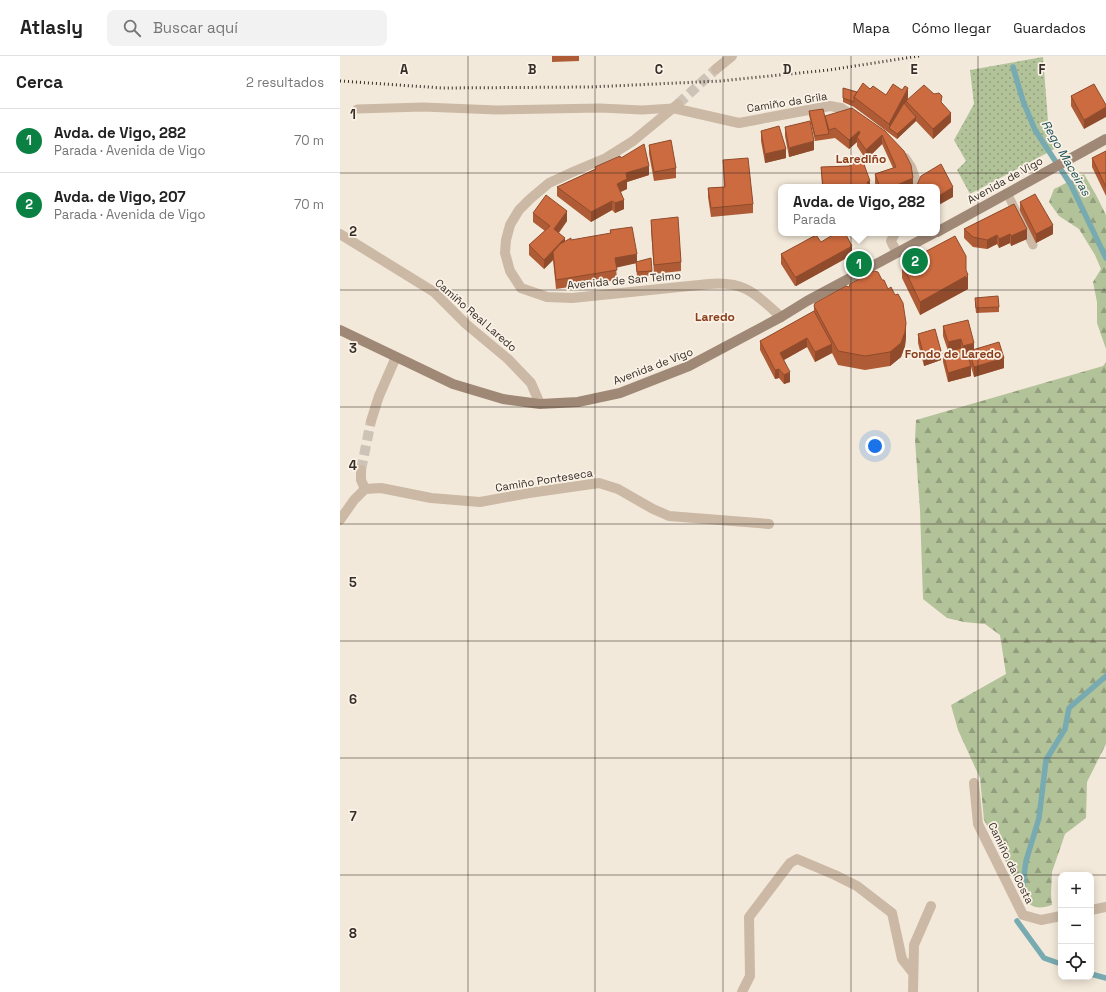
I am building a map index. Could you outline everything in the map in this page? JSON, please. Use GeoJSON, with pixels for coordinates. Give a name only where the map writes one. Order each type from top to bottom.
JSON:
{"type":"FeatureCollection","features":[{"type":"Feature","properties":{"kind":"main road","name":"Avenida de Vigo"},"geometry":{"type":"LineString","coordinates":[[940,230],[1106,139]]}},
{"type":"Feature","properties":{"kind":"main road","name":"Avenida de Vigo"},"geometry":{"type":"LineString","coordinates":[[340,330],[453,384],[503,399],[540,404],[578,402],[620,393],[689,366],[929,236]]}},
{"type":"Feature","properties":{"kind":"street"},"geometry":{"type":"LineString","coordinates":[[716,69],[732,56]]}},
{"type":"Feature","properties":{"kind":"street","name":"Camiño da Grila"},"geometry":{"type":"LineString","coordinates":[[676,106],[739,123],[830,106],[841,108],[865,124]]}},
{"type":"Feature","properties":{"kind":"street","name":"Avenida de San Telmo"},"geometry":{"type":"LineString","coordinates":[[676,106],[633,141],[606,158],[549,183],[530,199],[519,210],[510,225],[506,240],[505,253],[510,271],[521,288],[547,297],[572,298],[709,284],[733,284],[746,288],[781,317]]}},
{"type":"Feature","properties":{"kind":"street"},"geometry":{"type":"LineString","coordinates":[[901,151],[911,167],[917,184]]}},
{"type":"Feature","properties":{"kind":"street","name":"Camiño Real Laredo"},"geometry":{"type":"LineString","coordinates":[[340,234],[434,292],[466,324],[508,359],[531,383],[540,404]]}},
{"type":"Feature","properties":{"kind":"street"},"geometry":{"type":"LineString","coordinates":[[893,236],[891,241],[898,253]]}},
{"type":"Feature","properties":{"kind":"street"},"geometry":{"type":"LineString","coordinates":[[370,421],[396,357]]}},
{"type":"Feature","properties":{"kind":"street"},"geometry":{"type":"LineString","coordinates":[[340,520],[354,500],[365,489],[361,480],[361,470]]}},
{"type":"Feature","properties":{"kind":"street","name":"Camiño Ponteseca"},"geometry":{"type":"LineString","coordinates":[[365,489],[381,488],[431,498],[480,502],[599,483],[618,489],[653,509],[669,516],[769,524]]}},
{"type":"Feature","properties":{"kind":"street","name":"Camiño da Costa"},"geometry":{"type":"LineString","coordinates":[[974,783],[978,824],[1023,915],[1041,920],[1058,917]]}},
{"type":"Feature","properties":{"kind":"street"},"geometry":{"type":"LineString","coordinates":[[742,992],[750,976],[749,917],[790,863],[797,859],[857,886],[892,913],[902,959],[913,973]]}},
{"type":"Feature","properties":{"kind":"street"},"geometry":{"type":"LineString","coordinates":[[913,992],[914,945],[931,906]]}},
{"type":"Feature","properties":{"kind":"street"},"geometry":{"type":"LineString","coordinates":[[1094,909],[1106,907]]}},
{"type":"Feature","properties":{"kind":"lane"},"geometry":{"type":"LineString","coordinates":[[357,109],[424,107],[497,110],[600,108],[642,110],[676,106]]}},
{"type":"Feature","properties":{"kind":"lane"},"geometry":{"type":"LineString","coordinates":[[1007,193],[1033,244]]}},
{"type":"Feature","properties":{"kind":"green space"},"geometry":{"type":"Polygon","coordinates":[[[1043,57],[1048,121],[1060,146],[970,194],[957,170],[966,161],[954,140],[974,104],[970,70],[1043,57]]]}},
{"type":"Feature","properties":{"kind":"green space"},"geometry":{"type":"Polygon","coordinates":[[[1084,174],[1106,215],[1106,349],[1097,323],[1097,302],[1093,282],[1101,269],[1095,255],[1079,229],[1059,216],[1049,202],[1054,189],[1084,174]]]}},
{"type":"Feature","properties":{"kind":"green space"},"geometry":{"type":"Polygon","coordinates":[[[1106,362],[1106,744],[1087,782],[1086,818],[1065,834],[1052,872],[1052,905],[1036,907],[1028,903],[984,820],[980,778],[958,730],[951,705],[1006,674],[1000,635],[985,624],[964,622],[947,618],[923,599],[920,510],[915,440],[916,420],[1103,366],[1106,362]]]}},
{"type":"Feature","properties":{"kind":"building"},"geometry":{"type":"Polygon","coordinates":[[[863,83],[870,89],[873,86],[886,95],[893,84],[902,90],[905,86],[908,88],[889,124],[854,97],[863,83]]]}},
{"type":"Feature","properties":{"kind":"building"},"geometry":{"type":"Polygon","coordinates":[[[1094,84],[1106,107],[1084,120],[1071,96],[1094,84]]]}},
{"type":"Feature","properties":{"kind":"building"},"geometry":{"type":"Polygon","coordinates":[[[924,85],[934,94],[939,93],[942,96],[941,102],[951,113],[933,129],[906,101],[924,85]]]}},
{"type":"Feature","properties":{"kind":"building"},"geometry":{"type":"Polygon","coordinates":[[[843,88],[857,92],[854,97],[854,102],[843,98],[843,88]]]}},
{"type":"Feature","properties":{"kind":"building"},"geometry":{"type":"Polygon","coordinates":[[[904,103],[916,117],[897,134],[889,128],[904,103]]]}},
{"type":"Feature","properties":{"kind":"building"},"geometry":{"type":"Polygon","coordinates":[[[852,108],[885,131],[904,151],[911,165],[913,178],[899,184],[879,184],[875,174],[896,167],[882,135],[866,150],[857,137],[860,133],[859,131],[849,140],[835,128],[829,130],[825,116],[852,108]]]}},
{"type":"Feature","properties":{"kind":"building"},"geometry":{"type":"Polygon","coordinates":[[[823,109],[829,134],[815,136],[809,111],[823,109]]]}},
{"type":"Feature","properties":{"kind":"building"},"geometry":{"type":"Polygon","coordinates":[[[810,121],[814,141],[789,148],[785,127],[810,121]]]}},
{"type":"Feature","properties":{"kind":"building"},"geometry":{"type":"Polygon","coordinates":[[[779,126],[786,149],[765,154],[761,131],[779,126]]]}},
{"type":"Feature","properties":{"kind":"building"},"geometry":{"type":"Polygon","coordinates":[[[671,140],[676,168],[654,172],[649,145],[671,140]]]}},
{"type":"Feature","properties":{"kind":"building"},"geometry":{"type":"Polygon","coordinates":[[[644,144],[649,166],[626,173],[627,179],[617,184],[624,200],[615,203],[612,201],[591,212],[557,187],[596,169],[595,167],[620,156],[621,158],[644,144]]]}},
{"type":"Feature","properties":{"kind":"building"},"geometry":{"type":"Polygon","coordinates":[[[1106,151],[1106,187],[1092,158],[1106,151]]]}},
{"type":"Feature","properties":{"kind":"building"},"geometry":{"type":"Polygon","coordinates":[[[861,156],[870,181],[867,182],[868,184],[823,184],[821,167],[850,166],[850,164],[855,163],[855,160],[861,156]]]}},
{"type":"Feature","properties":{"kind":"building"},"geometry":{"type":"Polygon","coordinates":[[[748,158],[753,204],[711,208],[708,188],[725,187],[723,160],[748,158]]]}},
{"type":"Feature","properties":{"kind":"building"},"geometry":{"type":"Polygon","coordinates":[[[941,164],[953,187],[940,195],[940,184],[917,184],[921,176],[941,164]]]}},
{"type":"Feature","properties":{"kind":"building"},"geometry":{"type":"Polygon","coordinates":[[[1035,194],[1053,225],[1036,234],[1020,202],[1035,194]]]}},
{"type":"Feature","properties":{"kind":"building"},"geometry":{"type":"Polygon","coordinates":[[[546,195],[567,211],[554,229],[565,238],[544,260],[529,245],[550,226],[533,213],[546,195]]]}},
{"type":"Feature","properties":{"kind":"building"},"geometry":{"type":"Polygon","coordinates":[[[1014,204],[1027,229],[1011,236],[1010,234],[999,239],[997,235],[987,240],[973,237],[964,229],[1014,204]]]}},
{"type":"Feature","properties":{"kind":"building"},"geometry":{"type":"Polygon","coordinates":[[[678,217],[681,262],[654,265],[651,220],[678,217]]]}},
{"type":"Feature","properties":{"kind":"building"},"geometry":{"type":"Polygon","coordinates":[[[632,227],[637,254],[615,258],[617,270],[556,280],[553,252],[560,244],[571,238],[571,240],[611,233],[610,230],[632,227]]]}},
{"type":"Feature","properties":{"kind":"building"},"geometry":{"type":"Polygon","coordinates":[[[814,236],[817,236],[821,242],[831,236],[847,236],[852,246],[795,277],[781,254],[814,236]]]}},
{"type":"Feature","properties":{"kind":"building"},"geometry":{"type":"Polygon","coordinates":[[[955,236],[966,256],[966,270],[968,275],[920,302],[902,264],[955,236]]]}},
{"type":"Feature","properties":{"kind":"building"},"geometry":{"type":"Polygon","coordinates":[[[651,258],[652,271],[637,272],[636,262],[651,258]]]}},
{"type":"Feature","properties":{"kind":"building"},"geometry":{"type":"Polygon","coordinates":[[[874,271],[878,272],[888,289],[891,287],[895,295],[898,294],[903,303],[906,323],[905,332],[901,343],[890,352],[865,356],[838,351],[814,306],[815,303],[846,286],[849,287],[850,284],[874,271]]]}},
{"type":"Feature","properties":{"kind":"building"},"geometry":{"type":"Polygon","coordinates":[[[998,296],[999,307],[976,308],[975,298],[998,296]]]}},
{"type":"Feature","properties":{"kind":"building"},"geometry":{"type":"Polygon","coordinates":[[[814,311],[832,344],[815,352],[807,338],[780,353],[790,372],[784,375],[779,369],[775,370],[760,341],[814,311]]]}},
{"type":"Feature","properties":{"kind":"building"},"geometry":{"type":"Polygon","coordinates":[[[968,320],[974,343],[963,346],[961,339],[948,342],[943,326],[968,320]]]}},
{"type":"Feature","properties":{"kind":"building"},"geometry":{"type":"Polygon","coordinates":[[[935,329],[941,351],[924,356],[918,334],[935,329]]]}},
{"type":"Feature","properties":{"kind":"building"},"geometry":{"type":"Polygon","coordinates":[[[999,342],[1004,358],[974,367],[969,351],[999,342]]]}},
{"type":"Feature","properties":{"kind":"building"},"geometry":{"type":"Polygon","coordinates":[[[965,347],[971,366],[948,373],[943,353],[965,347]]]}},
{"type":"Feature","properties":{"kind":"waterway","name":"Rego Maceiras"},"geometry":{"type":"LineString","coordinates":[[1013,67],[1023,101],[1035,130],[1071,185],[1106,258]]}},
{"type":"Feature","properties":{"kind":"waterway","name":"Rego Maceiras"},"geometry":{"type":"LineString","coordinates":[[1022,891],[1026,861],[1039,818],[1046,760],[1065,729],[1069,708],[1106,676]]}},
{"type":"Feature","properties":{"kind":"waterway","name":"Rego Maceiras"},"geometry":{"type":"LineString","coordinates":[[1017,921],[1044,958],[1058,963]]}},
{"type":"Feature","properties":{"kind":"waterway","name":"Rego Maceiras"},"geometry":{"type":"LineString","coordinates":[[1094,975],[1106,978]]}},
{"type":"Feature","properties":{"kind":"tunnel"},"geometry":{"type":"LineString","coordinates":[[678,104],[716,69]]}},
{"type":"Feature","properties":{"kind":"tunnel"},"geometry":{"type":"LineString","coordinates":[[361,470],[371,421]]}},
{"type":"Feature","properties":{"kind":"railway"},"geometry":{"type":"LineString","coordinates":[[340,81],[442,88],[590,87],[720,81],[829,70],[919,56]]}},
{"type":"Feature","properties":{"kind":"place","name":"Avda. de Vigo, 207"},"geometry":{"type":"Point","coordinates":[915,261]}},
{"type":"Feature","properties":{"kind":"place","name":"Avda. de Vigo, 282"},"geometry":{"type":"Point","coordinates":[859,264]}},
{"type":"Feature","properties":{"kind":"district","name":"Larediño"},"geometry":{"type":"Point","coordinates":[861,159]}},
{"type":"Feature","properties":{"kind":"district","name":"Laredo"},"geometry":{"type":"Point","coordinates":[715,317]}},
{"type":"Feature","properties":{"kind":"district","name":"Fondo de Laredo"},"geometry":{"type":"Point","coordinates":[953,354]}}]}
